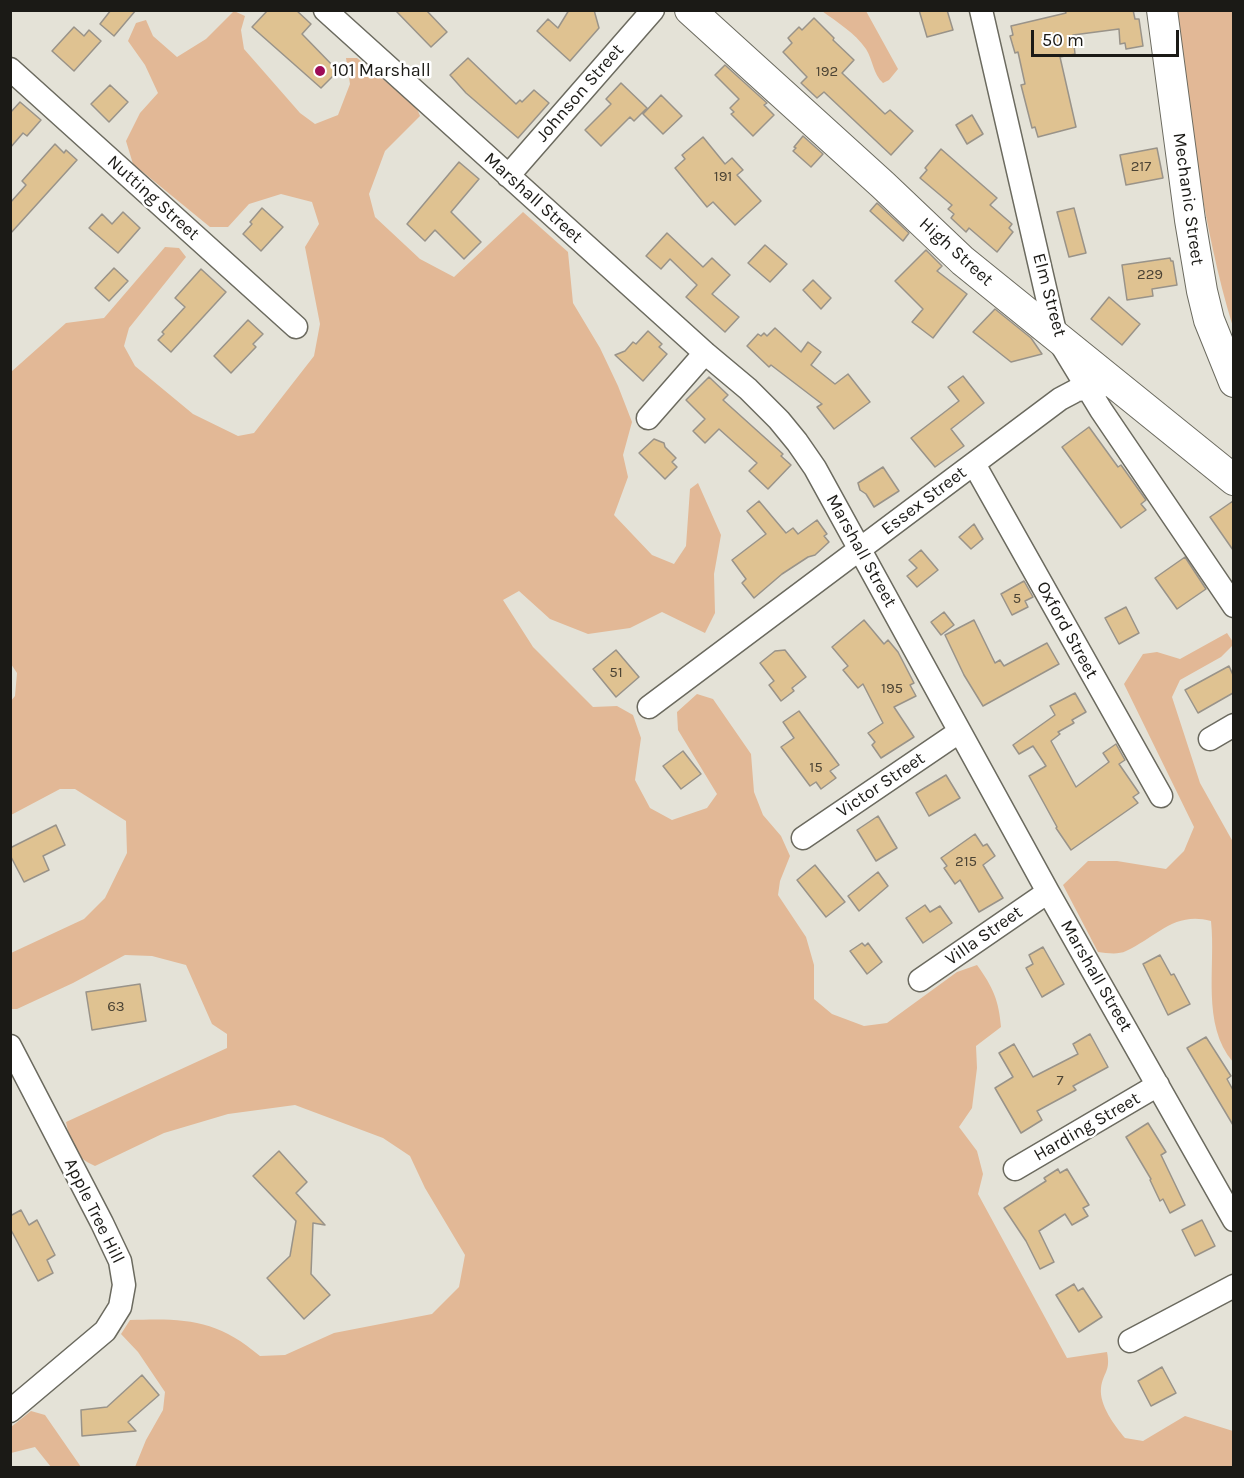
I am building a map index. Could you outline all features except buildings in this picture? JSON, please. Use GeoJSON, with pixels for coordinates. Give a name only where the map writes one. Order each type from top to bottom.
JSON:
{"type":"FeatureCollection","features":[{"type":"Feature","properties":{"kind":"main road","name":"High Street"},"geometry":{"type":"LineString","coordinates":[[690,10],[883,185],[963,261],[1233,480]]}},
{"type":"Feature","properties":{"kind":"main road","name":"Mechanic Street"},"geometry":{"type":"LineString","coordinates":[[1162,10],[1190,220],[1202,291],[1215,337],[1233,382]]}},
{"type":"Feature","properties":{"kind":"street","name":"Marshall Street"},"geometry":{"type":"LineString","coordinates":[[325,10],[705,353],[748,389],[797,442],[815,468],[959,732],[1233,1220]]}},
{"type":"Feature","properties":{"kind":"street","name":"Johnson Street"},"geometry":{"type":"LineString","coordinates":[[508,176],[653,10]]}},
{"type":"Feature","properties":{"kind":"street","name":"Elm Street"},"geometry":{"type":"LineString","coordinates":[[981,10],[1056,336],[1233,606]]}},
{"type":"Feature","properties":{"kind":"street","name":"Nutting Street"},"geometry":{"type":"LineString","coordinates":[[10,69],[296,327]]}},
{"type":"Feature","properties":{"kind":"street"},"geometry":{"type":"LineString","coordinates":[[1056,336],[1066,370],[1066,386],[1060,399]]}},
{"type":"Feature","properties":{"kind":"street"},"geometry":{"type":"LineString","coordinates":[[648,418],[705,353]]}},
{"type":"Feature","properties":{"kind":"street"},"geometry":{"type":"LineString","coordinates":[[1088,388],[1104,387],[1125,391]]}},
{"type":"Feature","properties":{"kind":"street","name":"Essex Street"},"geometry":{"type":"LineString","coordinates":[[649,707],[1060,399],[1069,393],[1088,388]]}},
{"type":"Feature","properties":{"kind":"street","name":"Oxford Street"},"geometry":{"type":"LineString","coordinates":[[974,464],[1161,796]]}},
{"type":"Feature","properties":{"kind":"street"},"geometry":{"type":"LineString","coordinates":[[1210,739],[1233,725]]}},
{"type":"Feature","properties":{"kind":"street","name":"Victor Street"},"geometry":{"type":"LineString","coordinates":[[803,838],[959,732]]}},
{"type":"Feature","properties":{"kind":"street","name":"Villa Street"},"geometry":{"type":"LineString","coordinates":[[920,980],[1048,892]]}},
{"type":"Feature","properties":{"kind":"street","name":"Apple Tree Hill"},"geometry":{"type":"LineString","coordinates":[[10,1046],[102,1223],[120,1261],[124,1285],[120,1307],[105,1331],[10,1411]]}},
{"type":"Feature","properties":{"kind":"street","name":"Harding Street"},"geometry":{"type":"LineString","coordinates":[[1015,1169],[1158,1085]]}},
{"type":"Feature","properties":{"kind":"street"},"geometry":{"type":"LineString","coordinates":[[1131,1341],[1233,1286]]}},
{"type":"Feature","properties":{"kind":"shaded area"},"geometry":{"type":"Polygon","coordinates":[[[234,11],[245,16],[241,30],[244,49],[300,113],[315,124],[338,115],[350,84],[346,58],[357,58],[416,106],[420,116],[385,151],[369,194],[375,217],[420,259],[454,277],[523,212],[568,252],[573,303],[600,348],[632,422],[623,455],[628,477],[614,515],[652,555],[674,564],[686,546],[690,489],[698,483],[721,535],[714,574],[715,613],[705,633],[662,612],[630,628],[588,634],[550,619],[519,591],[503,600],[533,647],[593,707],[617,706],[633,715],[641,738],[635,780],[650,808],[672,820],[707,808],[717,794],[678,730],[677,712],[697,694],[713,699],[751,754],[754,792],[763,815],[781,836],[790,856],[780,881],[778,895],[806,937],[814,965],[814,999],[832,1014],[864,1026],[887,1023],[957,972],[977,965],[994,995],[999,1009],[1001,1027],[976,1046],[977,1068],[972,1108],[959,1127],[977,1151],[983,1174],[978,1194],[1067,1358],[1107,1352],[1108,1364],[1101,1388],[1102,1401],[1108,1415],[1125,1438],[1143,1441],[1185,1416],[1233,1431],[1233,1467],[135,1467],[146,1440],[163,1410],[165,1392],[138,1352],[121,1334],[130,1320],[199,1323],[229,1334],[260,1356],[285,1355],[334,1333],[432,1314],[459,1287],[465,1255],[425,1188],[410,1156],[383,1138],[295,1105],[228,1114],[164,1133],[95,1166],[77,1154],[66,1122],[227,1048],[227,1034],[212,1024],[186,965],[152,956],[125,955],[73,983],[17,1009],[11,1009],[11,953],[84,919],[105,898],[127,853],[126,821],[75,789],[60,789],[11,815],[10,702],[15,696],[17,673],[11,664],[11,372],[66,323],[104,318],[165,247],[179,248],[186,257],[129,328],[124,346],[135,366],[193,414],[238,436],[254,433],[314,356],[320,324],[305,247],[319,224],[312,202],[281,194],[249,204],[228,227],[210,227],[133,164],[126,141],[140,113],[158,93],[145,65],[128,41],[136,23],[146,20],[153,36],[177,57],[206,39],[234,11]]]}},
{"type":"Feature","properties":{"kind":"shaded area"},"geometry":{"type":"Polygon","coordinates":[[[822,11],[866,11],[898,69],[889,80],[883,83],[877,75],[862,43],[822,11]]]}},
{"type":"Feature","properties":{"kind":"shaded area"},"geometry":{"type":"Polygon","coordinates":[[[1175,11],[1233,11],[1233,327],[1205,210],[1175,11]]]}},
{"type":"Feature","properties":{"kind":"shaded area"},"geometry":{"type":"Polygon","coordinates":[[[1227,633],[1233,645],[1221,657],[1180,680],[1172,697],[1200,783],[1233,842],[1233,1062],[1223,1047],[1213,1013],[1211,921],[1198,919],[1176,922],[1123,952],[1098,952],[1063,885],[1088,861],[1117,861],[1166,869],[1184,851],[1194,827],[1124,684],[1143,654],[1157,652],[1180,659],[1227,633]]]}},
{"type":"Feature","properties":{"kind":"shaded area"},"geometry":{"type":"Polygon","coordinates":[[[31,1411],[45,1415],[81,1467],[51,1467],[35,1447],[11,1453],[11,1427],[31,1411]]]}},
{"type":"Feature","properties":{"kind":"place","name":"101 Marshall"},"geometry":{"type":"Point","coordinates":[320,71]}}]}
